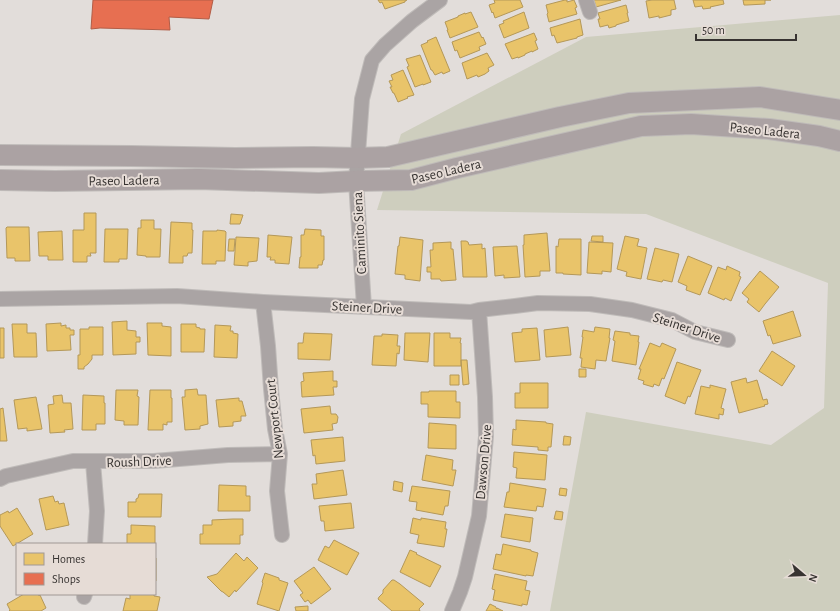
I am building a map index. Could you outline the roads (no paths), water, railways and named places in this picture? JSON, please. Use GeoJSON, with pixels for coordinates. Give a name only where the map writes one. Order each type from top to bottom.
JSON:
{"type":"FeatureCollection","features":[{"type":"Feature","properties":{"kind":"main road","name":"Paseo Ladera"},"geometry":{"type":"LineString","coordinates":[[0,155],[235,158],[388,157],[553,118],[629,103],[760,97],[840,110]]}},
{"type":"Feature","properties":{"kind":"main road","name":"Paseo Ladera"},"geometry":{"type":"LineString","coordinates":[[0,180],[55,181],[199,179],[319,183],[410,180],[641,126],[691,124],[769,129],[819,136],[840,141]]}},
{"type":"Feature","properties":{"kind":"street","name":"Caminito Siena"},"geometry":{"type":"LineString","coordinates":[[364,307],[356,181],[362,99],[372,60],[385,45],[412,21],[440,0]]}},
{"type":"Feature","properties":{"kind":"street","name":"Steiner Drive"},"geometry":{"type":"LineString","coordinates":[[0,299],[177,296],[262,302],[471,312],[538,303],[590,304],[632,310],[672,320],[695,332],[728,340]]}},
{"type":"Feature","properties":{"kind":"street","name":"Newport Court"},"geometry":{"type":"LineString","coordinates":[[262,302],[268,346],[271,389],[280,454],[277,491],[282,536]]}},
{"type":"Feature","properties":{"kind":"street","name":"Dawson Drive"},"geometry":{"type":"LineString","coordinates":[[452,611],[465,576],[478,516],[486,436],[486,404],[479,310]]}},
{"type":"Feature","properties":{"kind":"street","name":"Roush Drive"},"geometry":{"type":"LineString","coordinates":[[0,479],[6,476],[73,461],[154,461],[222,456],[280,454]]}},
{"type":"Feature","properties":{"kind":"street"},"geometry":{"type":"LineString","coordinates":[[93,462],[97,511],[95,543]]}}]}
